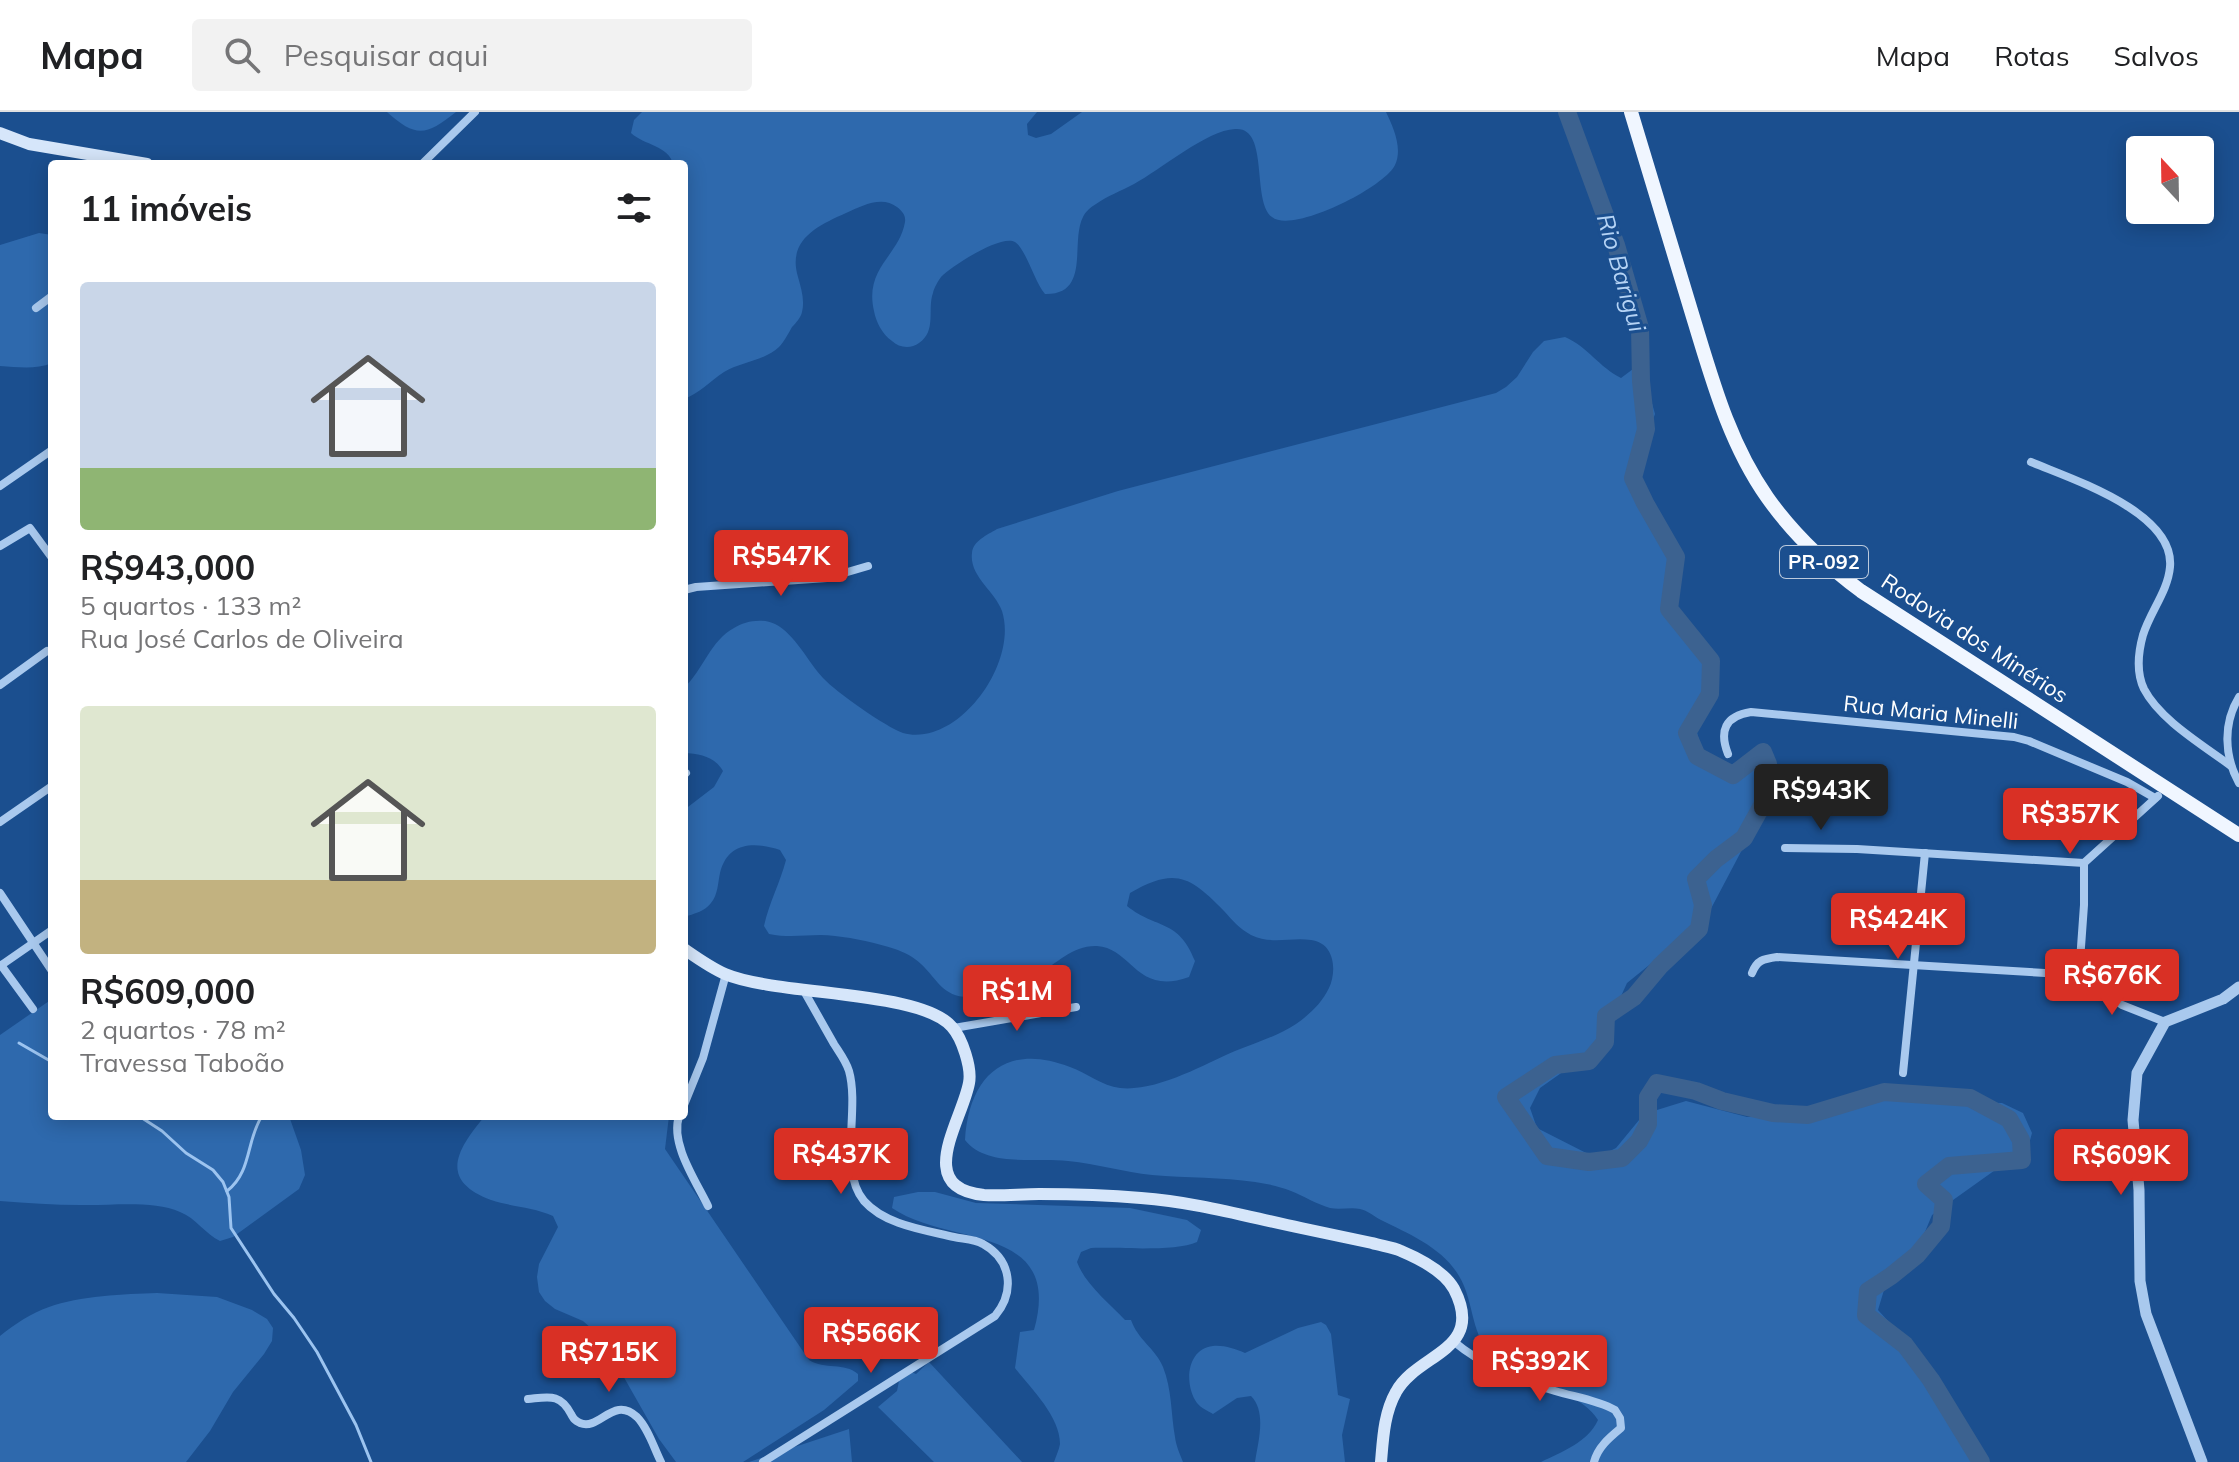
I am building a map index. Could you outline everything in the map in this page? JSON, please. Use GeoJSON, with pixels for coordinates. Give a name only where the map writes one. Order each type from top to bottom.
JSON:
{"type":"FeatureCollection","features":[{"type":"Feature","properties":{"kind":"main road","name":"Rodovia dos Minérios"},"geometry":{"type":"LineString","coordinates":[[1631,112],[1724,415],[1750,469],[1785,521],[1810,549],[1861,591],[2161,793],[2239,835]]}},
{"type":"Feature","properties":{"kind":"main road"},"geometry":{"type":"LineString","coordinates":[[0,133],[29,144],[123,160]]}},
{"type":"Feature","properties":{"kind":"main road"},"geometry":{"type":"LineString","coordinates":[[688,951],[726,974],[804,991],[899,1002],[924,1009],[954,1028],[970,1068],[969,1083],[944,1160],[949,1177],[960,1188],[982,1195],[1071,1194],[1142,1198],[1216,1208],[1400,1250],[1441,1273],[1453,1287],[1461,1305],[1463,1323],[1453,1341],[1431,1361],[1405,1378],[1395,1393],[1385,1424],[1381,1462]]}},
{"type":"Feature","properties":{"kind":"street"},"geometry":{"type":"LineString","coordinates":[[426,160],[475,112]]}},
{"type":"Feature","properties":{"kind":"street"},"geometry":{"type":"LineString","coordinates":[[36,308],[48,299]]}},
{"type":"Feature","properties":{"kind":"street"},"geometry":{"type":"LineString","coordinates":[[0,486],[48,453]]}},
{"type":"Feature","properties":{"kind":"street"},"geometry":{"type":"LineString","coordinates":[[2031,462],[2117,499],[2141,516],[2169,547],[2170,570],[2140,648],[2139,677],[2151,700],[2162,712],[2231,766]]}},
{"type":"Feature","properties":{"kind":"street"},"geometry":{"type":"LineString","coordinates":[[0,546],[30,528],[48,553]]}},
{"type":"Feature","properties":{"kind":"street"},"geometry":{"type":"LineString","coordinates":[[688,589],[827,578],[868,566]]}},
{"type":"Feature","properties":{"kind":"street"},"geometry":{"type":"LineString","coordinates":[[0,685],[47,651]]}},
{"type":"Feature","properties":{"kind":"street"},"geometry":{"type":"LineString","coordinates":[[2239,697],[2231,713],[2228,752],[2239,783]]}},
{"type":"Feature","properties":{"kind":"street","name":"Rua Maria Minelli"},"geometry":{"type":"LineString","coordinates":[[1728,754],[1724,733],[1729,722],[1737,714],[1751,712],[2014,737],[2161,793]]}},
{"type":"Feature","properties":{"kind":"street"},"geometry":{"type":"LineString","coordinates":[[0,822],[48,789]]}},
{"type":"Feature","properties":{"kind":"street"},"geometry":{"type":"LineString","coordinates":[[1785,848],[1857,849],[2084,863],[2161,793]]}},
{"type":"Feature","properties":{"kind":"street"},"geometry":{"type":"LineString","coordinates":[[1903,1073],[1925,853]]}},
{"type":"Feature","properties":{"kind":"street"},"geometry":{"type":"LineString","coordinates":[[2079,975],[2084,863]]}},
{"type":"Feature","properties":{"kind":"street"},"geometry":{"type":"LineString","coordinates":[[0,893],[48,965]]}},
{"type":"Feature","properties":{"kind":"street"},"geometry":{"type":"LineString","coordinates":[[33,1009],[0,966],[48,933]]}},
{"type":"Feature","properties":{"kind":"street"},"geometry":{"type":"LineString","coordinates":[[1752,973],[1756,963],[1762,959],[1777,957],[2079,975],[2122,1005],[2165,1022]]}},
{"type":"Feature","properties":{"kind":"street"},"geometry":{"type":"LineString","coordinates":[[688,1095],[703,1058],[726,974]]}},
{"type":"Feature","properties":{"kind":"street"},"geometry":{"type":"LineString","coordinates":[[2202,1462],[2146,1314],[2140,1281],[2139,1190],[2133,1120],[2137,1073],[2165,1022],[2223,999],[2239,987]]}},
{"type":"Feature","properties":{"kind":"street"},"geometry":{"type":"LineString","coordinates":[[763,1462],[995,1316],[1005,1304],[1009,1287],[1000,1258],[982,1243],[890,1220],[866,1203],[854,1187],[851,1166],[853,1098],[848,1069],[804,991]]}},
{"type":"Feature","properties":{"kind":"street"},"geometry":{"type":"LineString","coordinates":[[954,1028],[1076,1007]]}},
{"type":"Feature","properties":{"kind":"street"},"geometry":{"type":"LineString","coordinates":[[678,1120],[676,1131],[680,1147],[708,1206]]}},
{"type":"Feature","properties":{"kind":"street"},"geometry":{"type":"LineString","coordinates":[[1453,1341],[1471,1356],[1497,1370],[1615,1410],[1621,1428],[1606,1440],[1594,1462]]}},
{"type":"Feature","properties":{"kind":"street"},"geometry":{"type":"LineString","coordinates":[[528,1399],[559,1399],[566,1404],[575,1421],[583,1424],[596,1422],[612,1410],[624,1410],[636,1417],[661,1462]]}},
{"type":"Feature","properties":{"kind":"shaded area"},"geometry":{"type":"Polygon","coordinates":[[[387,112],[456,112],[437,126],[421,131],[406,126],[387,112]]]}},
{"type":"Feature","properties":{"kind":"shaded area"},"geometry":{"type":"Polygon","coordinates":[[[642,112],[1037,112],[1027,124],[1028,135],[1036,138],[1051,134],[1082,112],[1386,112],[1398,152],[1395,165],[1388,174],[1357,196],[1318,214],[1283,221],[1272,217],[1266,209],[1253,139],[1246,131],[1235,129],[1211,136],[1087,211],[1080,228],[1074,277],[1069,286],[1059,292],[1045,294],[1015,242],[988,247],[941,277],[931,299],[928,332],[919,343],[909,347],[895,343],[882,331],[872,296],[878,273],[902,234],[905,217],[900,210],[885,202],[865,205],[815,229],[801,244],[796,264],[803,299],[802,312],[779,347],[724,372],[688,397],[688,160],[672,160],[661,149],[636,137],[631,133],[634,120],[642,112]]]}},
{"type":"Feature","properties":{"kind":"shaded area"},"geometry":{"type":"Polygon","coordinates":[[[39,233],[48,234],[48,364],[0,366],[0,245],[39,233]]]}},
{"type":"Feature","properties":{"kind":"shaded area"},"geometry":{"type":"Polygon","coordinates":[[[1565,337],[1621,378],[1633,369],[1638,354],[1655,414],[1639,457],[1642,481],[1670,534],[1676,614],[1710,660],[1717,683],[1694,722],[1703,754],[1717,768],[1748,760],[1759,761],[1765,782],[1764,808],[1705,920],[1627,983],[1598,1047],[1540,1088],[1530,1108],[1537,1128],[1596,1158],[1616,1148],[1644,1114],[1686,1101],[1747,1117],[1815,1116],[1920,1091],[1965,1102],[2002,1103],[2023,1113],[2032,1133],[2026,1155],[1998,1168],[1932,1215],[1910,1268],[1884,1290],[1878,1310],[1931,1368],[1988,1462],[1541,1462],[1581,1440],[1598,1420],[1578,1401],[1507,1366],[1487,1350],[1459,1276],[1444,1257],[1414,1236],[1363,1210],[1330,1208],[1269,1184],[1152,1175],[1068,1161],[1013,1160],[986,1155],[974,1149],[965,1140],[974,1098],[995,1070],[1010,1062],[1048,1060],[1113,1087],[1149,1086],[1282,1032],[1319,1004],[1333,974],[1332,959],[1325,946],[1311,940],[1266,940],[1251,935],[1191,883],[1171,878],[1159,880],[1130,893],[1127,906],[1166,926],[1181,938],[1195,961],[1189,977],[1157,980],[1146,976],[1119,954],[1097,946],[1072,952],[1022,984],[977,997],[959,996],[946,991],[915,959],[888,947],[835,936],[769,934],[764,926],[786,860],[780,850],[771,847],[744,846],[729,855],[711,903],[688,915],[688,807],[714,787],[723,771],[706,757],[688,753],[688,683],[726,633],[754,621],[775,624],[795,641],[823,678],[885,724],[910,735],[933,732],[949,725],[977,700],[998,665],[1003,647],[1005,628],[1002,611],[978,576],[972,561],[973,549],[985,536],[997,529],[1118,491],[1496,393],[1517,377],[1544,341],[1565,337]]]}},
{"type":"Feature","properties":{"kind":"shaded area"},"geometry":{"type":"Polygon","coordinates":[[[48,1002],[48,1120],[290,1120],[301,1150],[305,1175],[299,1189],[233,1237],[220,1241],[186,1215],[169,1208],[131,1204],[61,1205],[0,1201],[0,1035],[48,1002]]]}},
{"type":"Feature","properties":{"kind":"shaded area"},"geometry":{"type":"Polygon","coordinates":[[[482,1120],[669,1120],[665,1149],[809,1360],[853,1370],[858,1374],[858,1381],[824,1410],[743,1462],[676,1462],[659,1439],[601,1337],[583,1321],[555,1309],[539,1292],[539,1264],[558,1227],[553,1216],[491,1200],[463,1183],[458,1173],[458,1162],[467,1140],[482,1120]]]}},
{"type":"Feature","properties":{"kind":"shaded area"},"geometry":{"type":"Polygon","coordinates":[[[935,1192],[976,1203],[1130,1208],[1187,1220],[1201,1230],[1197,1242],[1188,1245],[1091,1248],[1081,1252],[1077,1262],[1091,1286],[1125,1320],[1131,1320],[1160,1360],[1168,1384],[1176,1440],[1183,1462],[1054,1462],[1060,1444],[1055,1423],[1044,1403],[1015,1368],[1020,1332],[1034,1330],[1039,1296],[1032,1271],[1017,1255],[996,1244],[916,1220],[892,1208],[894,1197],[935,1192]]]}},
{"type":"Feature","properties":{"kind":"shaded area"},"geometry":{"type":"Polygon","coordinates":[[[157,1293],[217,1297],[252,1310],[267,1319],[273,1328],[272,1341],[264,1354],[233,1392],[210,1431],[186,1462],[0,1462],[0,1336],[42,1309],[61,1303],[102,1296],[157,1293]]]}},
{"type":"Feature","properties":{"kind":"shaded area"},"geometry":{"type":"Polygon","coordinates":[[[1321,1322],[1331,1334],[1338,1395],[1350,1399],[1342,1435],[1345,1462],[1255,1462],[1260,1428],[1256,1403],[1251,1396],[1237,1398],[1213,1414],[1203,1408],[1197,1403],[1190,1387],[1193,1361],[1197,1354],[1213,1346],[1245,1353],[1298,1328],[1321,1322]]]}},
{"type":"Feature","properties":{"kind":"shaded area"},"geometry":{"type":"Polygon","coordinates":[[[929,1362],[1022,1462],[934,1462],[878,1407],[897,1391],[900,1376],[911,1372],[916,1374],[929,1362]]]}},
{"type":"Feature","properties":{"kind":"shaded area"},"geometry":{"type":"Polygon","coordinates":[[[849,1429],[852,1462],[749,1462],[849,1429]]]}},
{"type":"Feature","properties":{"kind":"waterway","name":"Rio Barigui"},"geometry":{"type":"LineString","coordinates":[[1567,112],[1616,245],[1640,328],[1646,429],[1633,478],[1676,557],[1669,609],[1711,661],[1710,694],[1687,733],[1697,756],[1733,775],[1763,752],[1768,764],[1770,791],[1744,838],[1696,879],[1703,905],[1699,929],[1660,966],[1634,997],[1606,1016],[1605,1042],[1589,1061],[1555,1065],[1506,1097],[1547,1156],[1589,1162],[1622,1158],[1639,1141],[1648,1124],[1648,1097],[1657,1083],[1773,1113],[1808,1115],[1884,1092],[1970,1098],[2009,1119],[2021,1140],[2022,1160],[1949,1166],[1926,1184],[1944,1200],[1941,1226],[1917,1255],[1868,1291],[1866,1315],[1905,1345],[1931,1380],[1981,1462]]}},
{"type":"Feature","properties":{"kind":"waterway"},"geometry":{"type":"LineString","coordinates":[[19,1043],[48,1060]]}},
{"type":"Feature","properties":{"kind":"waterway"},"geometry":{"type":"LineString","coordinates":[[145,1120],[213,1170],[223,1182],[229,1197],[231,1228],[317,1352],[356,1425],[371,1462]]}},
{"type":"Feature","properties":{"kind":"waterway"},"geometry":{"type":"LineString","coordinates":[[227,1191],[241,1175],[260,1120]]}}]}
